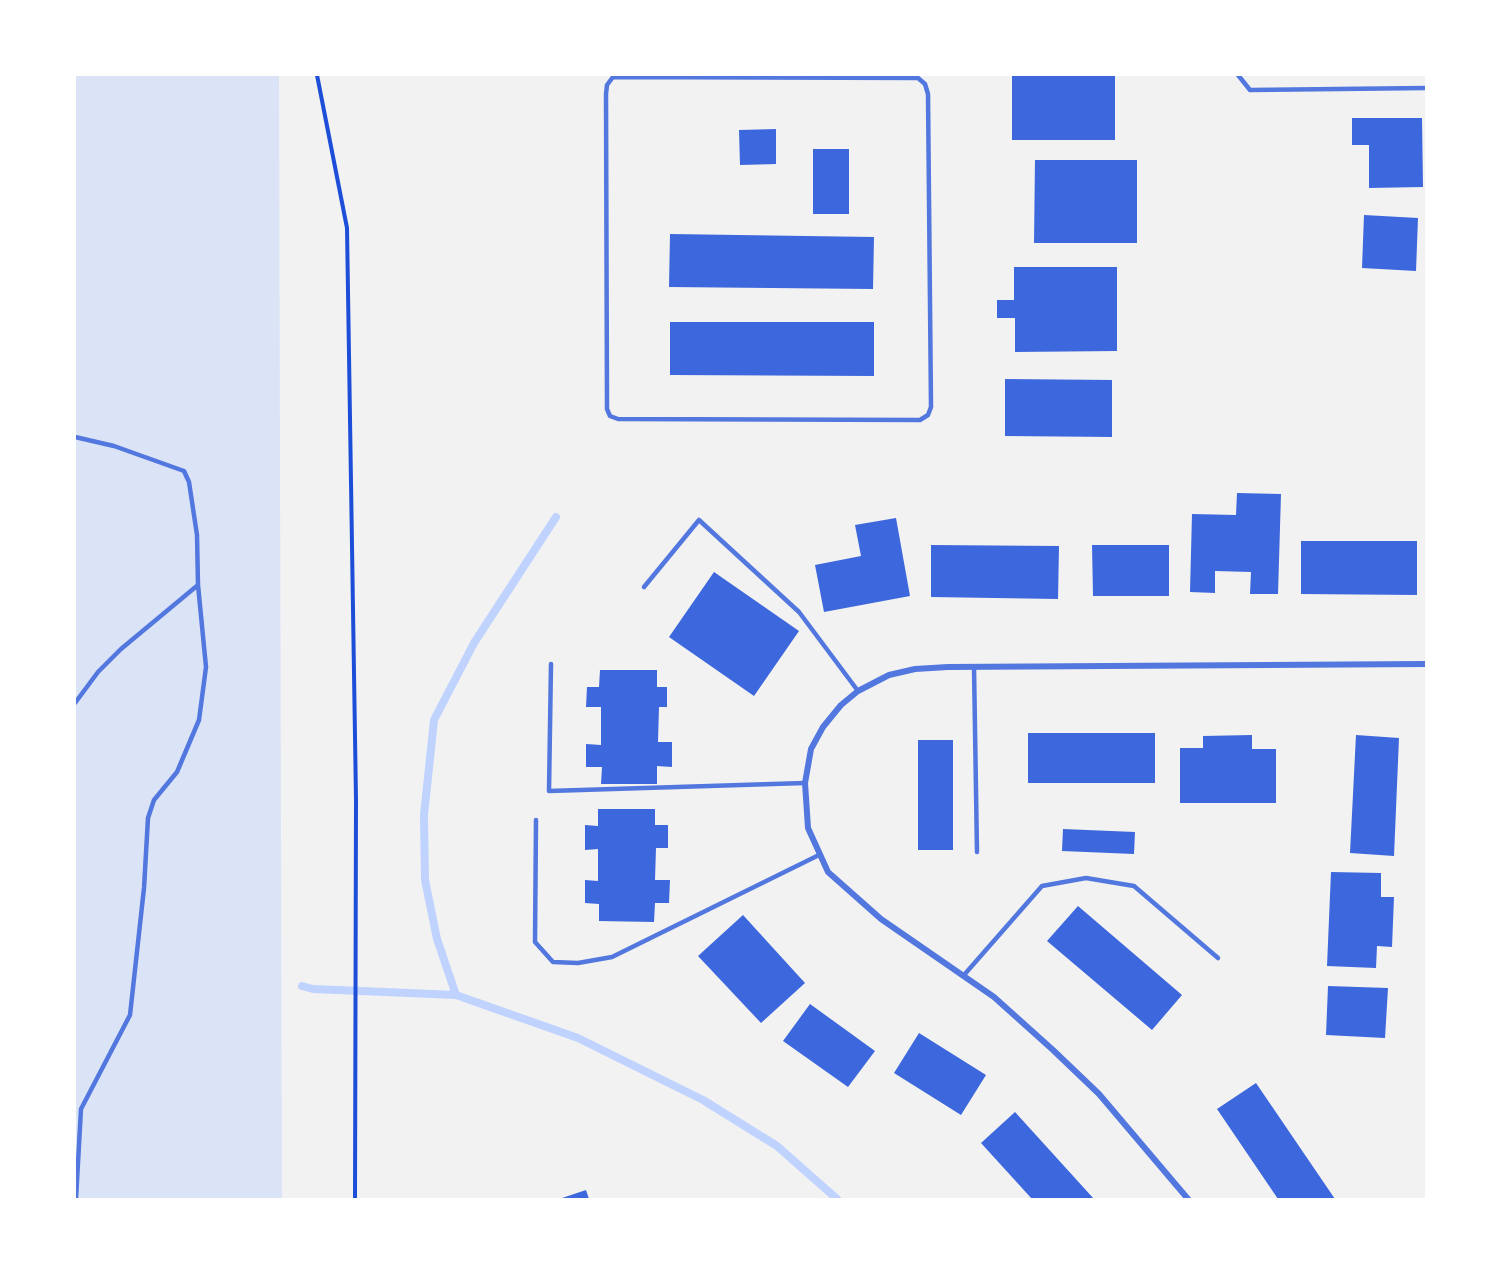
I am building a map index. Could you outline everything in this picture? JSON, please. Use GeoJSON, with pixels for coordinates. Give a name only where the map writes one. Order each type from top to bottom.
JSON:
{"type":"FeatureCollection","features":[{"type":"Feature","properties":{"kind":"street"},"geometry":{"type":"LineString","coordinates":[[1188,1199],[1099,1094],[994,997],[881,919],[845,890],[828,872],[808,828],[804,803],[811,749],[823,727],[841,705],[858,691],[898,673],[974,667],[1426,663]]}},
{"type":"Feature","properties":{"kind":"lane"},"geometry":{"type":"LineString","coordinates":[[1238,75],[1250,90],[1426,88]]}},
{"type":"Feature","properties":{"kind":"lane"},"geometry":{"type":"LineString","coordinates":[[682,76],[918,78],[925,84],[928,105],[931,407],[928,415],[920,420],[618,419],[610,416],[607,409],[607,85],[613,77],[682,76]]}},
{"type":"Feature","properties":{"kind":"lane"},"geometry":{"type":"LineString","coordinates":[[75,437],[114,446],[184,471],[189,482],[197,535],[198,585],[206,667],[199,720],[177,772],[154,800],[148,818],[144,888],[130,1015],[81,1110],[76,1199]]}},
{"type":"Feature","properties":{"kind":"lane"},"geometry":{"type":"LineString","coordinates":[[644,587],[699,520],[799,612],[858,691]]}},
{"type":"Feature","properties":{"kind":"lane"},"geometry":{"type":"LineString","coordinates":[[75,703],[98,672],[121,649],[198,585]]}},
{"type":"Feature","properties":{"kind":"lane"},"geometry":{"type":"LineString","coordinates":[[551,664],[549,791],[805,783]]}},
{"type":"Feature","properties":{"kind":"lane"},"geometry":{"type":"LineString","coordinates":[[974,667],[977,852]]}},
{"type":"Feature","properties":{"kind":"lane"},"geometry":{"type":"LineString","coordinates":[[536,820],[535,942],[553,962],[578,963],[612,957],[819,855]]}},
{"type":"Feature","properties":{"kind":"lane"},"geometry":{"type":"LineString","coordinates":[[964,975],[1042,886],[1086,878],[1134,886],[1218,958]]}},
{"type":"Feature","properties":{"kind":"path"},"geometry":{"type":"LineString","coordinates":[[317,75],[347,228],[356,800],[355,1199]]}},
{"type":"Feature","properties":{"kind":"shaded area"},"geometry":{"type":"Polygon","coordinates":[[[75,75],[279,75],[282,1199],[75,1199],[75,75]]]}},
{"type":"Feature","properties":{"kind":"building"},"geometry":{"type":"Polygon","coordinates":[[[1012,75],[1115,75],[1115,140],[1012,140],[1012,75]]]}},
{"type":"Feature","properties":{"kind":"building"},"geometry":{"type":"Polygon","coordinates":[[[1352,118],[1422,118],[1423,187],[1369,188],[1369,145],[1352,145],[1352,118]]]}},
{"type":"Feature","properties":{"kind":"building"},"geometry":{"type":"Polygon","coordinates":[[[776,129],[776,164],[740,165],[739,130],[776,129]]]}},
{"type":"Feature","properties":{"kind":"building"},"geometry":{"type":"Polygon","coordinates":[[[813,149],[849,149],[849,214],[813,214],[813,149]]]}},
{"type":"Feature","properties":{"kind":"building"},"geometry":{"type":"Polygon","coordinates":[[[1035,160],[1137,160],[1137,243],[1034,243],[1035,160]]]}},
{"type":"Feature","properties":{"kind":"building"},"geometry":{"type":"Polygon","coordinates":[[[1364,215],[1418,218],[1416,271],[1362,268],[1364,215]]]}},
{"type":"Feature","properties":{"kind":"building"},"geometry":{"type":"Polygon","coordinates":[[[670,234],[874,237],[873,289],[669,287],[670,234]]]}},
{"type":"Feature","properties":{"kind":"building"},"geometry":{"type":"Polygon","coordinates":[[[1014,267],[1117,267],[1117,351],[1015,352],[1015,318],[997,318],[997,300],[1014,300],[1014,267]]]}},
{"type":"Feature","properties":{"kind":"building"},"geometry":{"type":"Polygon","coordinates":[[[670,322],[874,322],[874,376],[670,375],[670,322]]]}},
{"type":"Feature","properties":{"kind":"building"},"geometry":{"type":"Polygon","coordinates":[[[1005,379],[1112,380],[1112,437],[1005,436],[1005,379]]]}},
{"type":"Feature","properties":{"kind":"building"},"geometry":{"type":"Polygon","coordinates":[[[1237,493],[1281,494],[1278,594],[1250,594],[1251,572],[1215,571],[1215,593],[1190,592],[1192,514],[1236,515],[1237,493]]]}},
{"type":"Feature","properties":{"kind":"building"},"geometry":{"type":"Polygon","coordinates":[[[896,518],[910,596],[824,612],[815,565],[861,556],[855,525],[896,518]]]}},
{"type":"Feature","properties":{"kind":"building"},"geometry":{"type":"Polygon","coordinates":[[[1301,541],[1417,541],[1417,595],[1301,594],[1301,541]]]}},
{"type":"Feature","properties":{"kind":"building"},"geometry":{"type":"Polygon","coordinates":[[[931,545],[1059,546],[1058,599],[931,597],[931,545]]]}},
{"type":"Feature","properties":{"kind":"building"},"geometry":{"type":"Polygon","coordinates":[[[1092,545],[1169,545],[1169,596],[1093,596],[1092,545]]]}},
{"type":"Feature","properties":{"kind":"building"},"geometry":{"type":"Polygon","coordinates":[[[714,572],[799,631],[754,696],[669,637],[714,572]]]}},
{"type":"Feature","properties":{"kind":"building"},"geometry":{"type":"Polygon","coordinates":[[[600,670],[657,670],[657,687],[667,687],[667,707],[659,707],[658,742],[672,742],[672,767],[657,766],[657,784],[601,784],[602,767],[586,767],[586,744],[601,745],[601,707],[586,707],[587,687],[599,687],[600,670]]]}},
{"type":"Feature","properties":{"kind":"building"},"geometry":{"type":"Polygon","coordinates":[[[1028,733],[1155,733],[1155,783],[1028,783],[1028,733]]]}},
{"type":"Feature","properties":{"kind":"building"},"geometry":{"type":"Polygon","coordinates":[[[1252,735],[1252,749],[1276,749],[1276,803],[1180,803],[1180,748],[1203,748],[1203,736],[1252,735]]]}},
{"type":"Feature","properties":{"kind":"building"},"geometry":{"type":"Polygon","coordinates":[[[1356,735],[1399,738],[1394,856],[1350,853],[1356,735]]]}},
{"type":"Feature","properties":{"kind":"building"},"geometry":{"type":"Polygon","coordinates":[[[918,740],[953,740],[953,850],[918,850],[918,740]]]}},
{"type":"Feature","properties":{"kind":"building"},"geometry":{"type":"Polygon","coordinates":[[[598,809],[655,809],[655,825],[668,825],[668,848],[656,848],[655,880],[670,880],[669,903],[655,903],[654,922],[599,921],[599,904],[585,903],[585,880],[598,881],[598,849],[585,850],[585,825],[598,826],[598,809]]]}},
{"type":"Feature","properties":{"kind":"building"},"geometry":{"type":"Polygon","coordinates":[[[1063,829],[1135,832],[1134,854],[1062,851],[1063,829]]]}},
{"type":"Feature","properties":{"kind":"building"},"geometry":{"type":"Polygon","coordinates":[[[1331,872],[1381,873],[1381,897],[1394,897],[1392,947],[1377,946],[1376,968],[1327,966],[1331,872]]]}},
{"type":"Feature","properties":{"kind":"building"},"geometry":{"type":"Polygon","coordinates":[[[1078,906],[1182,995],[1152,1030],[1047,941],[1078,906]]]}},
{"type":"Feature","properties":{"kind":"building"},"geometry":{"type":"Polygon","coordinates":[[[743,915],[805,983],[761,1023],[698,956],[743,915]]]}},
{"type":"Feature","properties":{"kind":"building"},"geometry":{"type":"Polygon","coordinates":[[[1328,986],[1388,988],[1385,1038],[1326,1035],[1328,986]]]}},
{"type":"Feature","properties":{"kind":"building"},"geometry":{"type":"Polygon","coordinates":[[[810,1004],[875,1051],[848,1087],[783,1041],[810,1004]]]}},
{"type":"Feature","properties":{"kind":"building"},"geometry":{"type":"Polygon","coordinates":[[[919,1033],[986,1075],[961,1115],[894,1073],[919,1033]]]}},
{"type":"Feature","properties":{"kind":"building"},"geometry":{"type":"Polygon","coordinates":[[[1256,1083],[1335,1199],[1278,1199],[1217,1109],[1256,1083]]]}},
{"type":"Feature","properties":{"kind":"building"},"geometry":{"type":"Polygon","coordinates":[[[1015,1112],[1094,1199],[1032,1199],[981,1143],[1015,1112]]]}},
{"type":"Feature","properties":{"kind":"building"},"geometry":{"type":"Polygon","coordinates":[[[586,1190],[589,1199],[559,1199],[586,1190]]]}},
{"type":"Feature","properties":{"kind":"waterway"},"geometry":{"type":"LineString","coordinates":[[556,517],[474,643],[434,720],[424,815],[425,880],[437,939],[456,995],[578,1038],[703,1100],[777,1146],[837,1199]]}},
{"type":"Feature","properties":{"kind":"waterway"},"geometry":{"type":"LineString","coordinates":[[302,986],[313,989],[456,995]]}}]}
